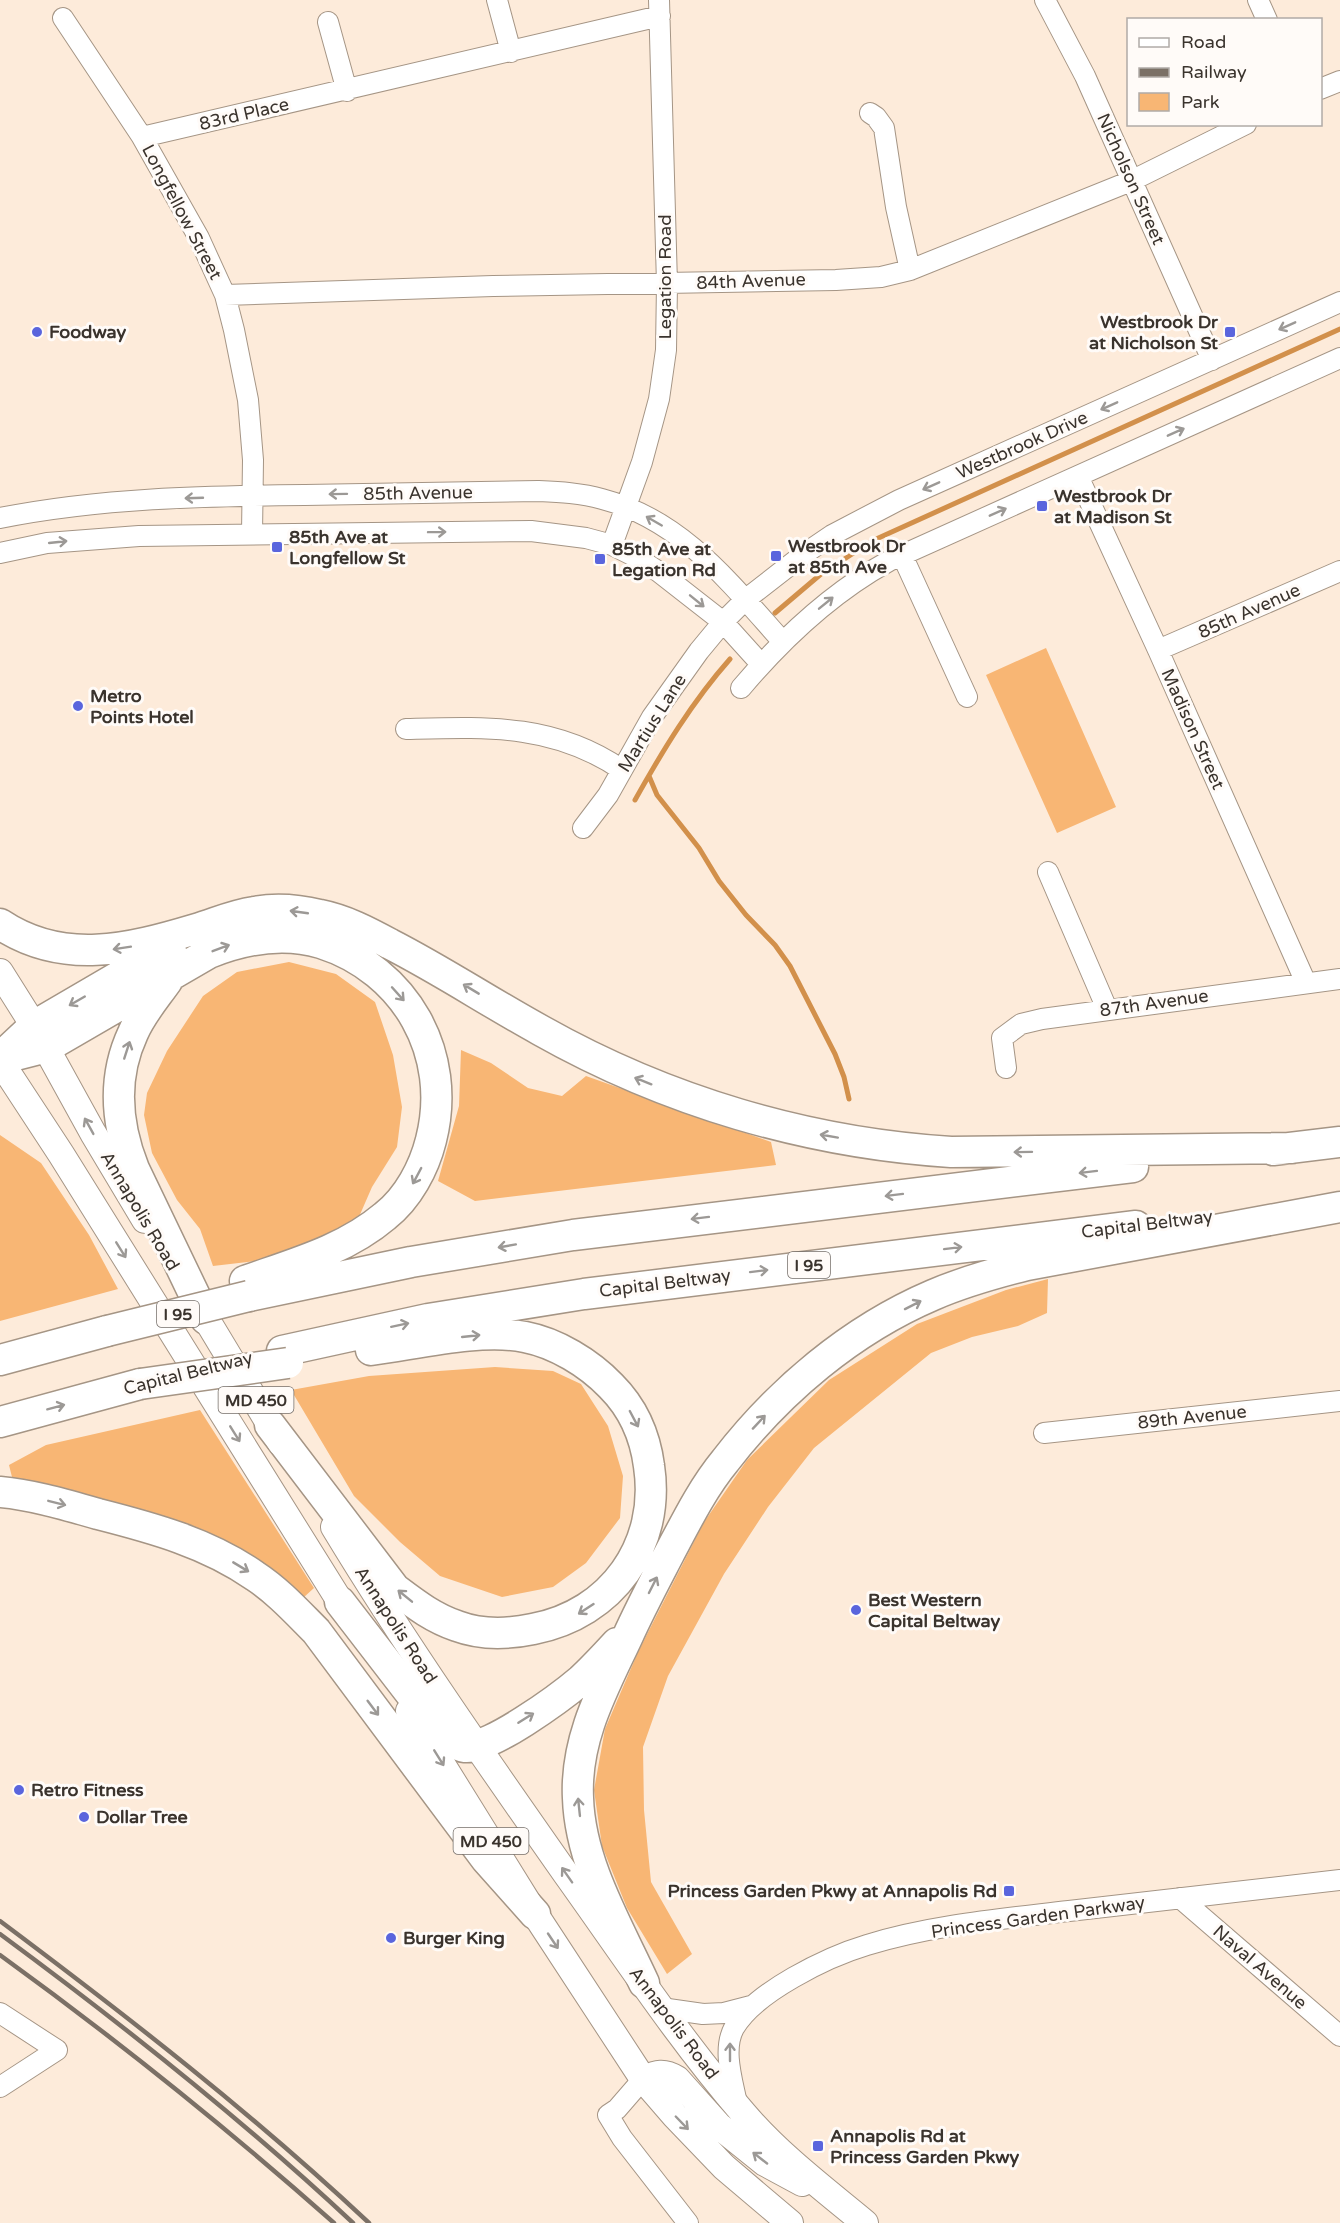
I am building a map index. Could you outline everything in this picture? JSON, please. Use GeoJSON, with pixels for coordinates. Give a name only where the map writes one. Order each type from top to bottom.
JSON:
{"type":"FeatureCollection","features":[{"type":"Feature","properties":{"kind":"highway"},"geometry":{"type":"LineString","coordinates":[[0,924],[43,944],[96,951],[127,948],[246,913],[288,910],[321,915],[356,926],[432,966],[548,1035],[624,1073],[676,1094],[726,1111],[797,1130],[904,1149],[951,1152],[1292,1148]]}},
{"type":"Feature","properties":{"kind":"highway"},"geometry":{"type":"LineString","coordinates":[[41,1037],[199,928]]}},
{"type":"Feature","properties":{"kind":"highway"},"geometry":{"type":"LineString","coordinates":[[0,1059],[170,976],[209,953],[233,944],[262,938],[320,943],[353,958],[383,977],[404,999],[422,1028],[432,1057],[437,1091],[435,1123],[427,1157],[410,1188],[386,1215],[353,1239],[245,1290]]}},
{"type":"Feature","properties":{"kind":"highway"},"geometry":{"type":"LineString","coordinates":[[170,976],[133,1032],[119,1083],[118,1116],[125,1146],[134,1169],[206,1320]]}},
{"type":"Feature","properties":{"kind":"highway","name":"I 95"},"geometry":{"type":"LineString","coordinates":[[0,1360],[245,1290],[573,1235],[1340,1142]]}},
{"type":"Feature","properties":{"kind":"highway","name":"Capital Beltway"},"geometry":{"type":"LineString","coordinates":[[0,1422],[140,1384],[285,1357],[428,1319],[584,1294],[1340,1201]]}},
{"type":"Feature","properties":{"kind":"highway"},"geometry":{"type":"LineString","coordinates":[[644,1983],[591,1864],[582,1835],[578,1799],[578,1768],[584,1738],[632,1626],[694,1507],[724,1461],[793,1386],[834,1352],[885,1319],[931,1296],[976,1279],[1027,1265],[1340,1207]]}},
{"type":"Feature","properties":{"kind":"highway"},"geometry":{"type":"LineString","coordinates":[[270,1425],[395,1589],[420,1609],[459,1627],[488,1632],[516,1633],[572,1618],[615,1585],[633,1559],[645,1534],[651,1508],[651,1480],[646,1449],[636,1420],[620,1395],[599,1374],[575,1357],[525,1337],[475,1335],[285,1357]]}},
{"type":"Feature","properties":{"kind":"highway"},"geometry":{"type":"LineString","coordinates":[[0,1492],[50,1501],[190,1540],[255,1576],[288,1602],[316,1632],[486,1860],[535,1914]]}},
{"type":"Feature","properties":{"kind":"highway"},"geometry":{"type":"LineString","coordinates":[[340,1602],[441,1733],[454,1743],[465,1747],[488,1743],[555,1700],[581,1680],[632,1626]]}},
{"type":"Feature","properties":{"kind":"main road","name":"Annapolis Road"},"geometry":{"type":"LineString","coordinates":[[2,978],[41,1037],[93,1133],[270,1425],[372,1589],[476,1746],[662,2008],[736,2104],[787,2157],[856,2215]]}},
{"type":"Feature","properties":{"kind":"main road","name":"Annapolis Road"},"geometry":{"type":"LineString","coordinates":[[0,1059],[488,1835],[535,1914],[643,2079],[724,2168],[790,2223]]}},
{"type":"Feature","properties":{"kind":"main road"},"geometry":{"type":"LineString","coordinates":[[643,2079],[658,2073],[668,2073],[677,2079],[719,2126],[765,2163],[856,2215]]}},
{"type":"Feature","properties":{"kind":"street"},"geometry":{"type":"LineString","coordinates":[[497,0],[511,52]]}},
{"type":"Feature","properties":{"kind":"street","name":"Nicholson Street"},"geometry":{"type":"LineString","coordinates":[[1045,0],[1085,76],[1212,360]]}},
{"type":"Feature","properties":{"kind":"street"},"geometry":{"type":"LineString","coordinates":[[1258,0],[1266,18]]}},
{"type":"Feature","properties":{"kind":"street","name":"83rd Place"},"geometry":{"type":"LineString","coordinates":[[142,137],[511,52],[659,8]]}},
{"type":"Feature","properties":{"kind":"street","name":"Legation Road"},"geometry":{"type":"LineString","coordinates":[[612,545],[642,462],[659,399],[666,350],[667,284],[659,8]]}},
{"type":"Feature","properties":{"kind":"street","name":"Longfellow Street"},"geometry":{"type":"LineString","coordinates":[[63,18],[142,137],[199,238],[225,295],[248,400],[253,460],[252,534]]}},
{"type":"Feature","properties":{"kind":"street"},"geometry":{"type":"LineString","coordinates":[[328,22],[347,91]]}},
{"type":"Feature","properties":{"kind":"street"},"geometry":{"type":"LineString","coordinates":[[1322,88],[1340,81]]}},
{"type":"Feature","properties":{"kind":"street"},"geometry":{"type":"LineString","coordinates":[[870,113],[884,128],[896,207],[910,270]]}},
{"type":"Feature","properties":{"kind":"street","name":"84th Avenue"},"geometry":{"type":"LineString","coordinates":[[225,295],[493,286],[866,279],[910,270],[1131,181],[1242,126]]}},
{"type":"Feature","properties":{"kind":"street","name":"Westbrook Drive"},"geometry":{"type":"LineString","coordinates":[[723,622],[745,600],[804,554],[860,520],[1340,302]]}},
{"type":"Feature","properties":{"kind":"street"},"geometry":{"type":"LineString","coordinates":[[741,688],[761,664],[813,613],[862,576],[902,555],[1340,358]]}},
{"type":"Feature","properties":{"kind":"street","name":"Madison Street"},"geometry":{"type":"LineString","coordinates":[[1078,476],[1306,983]]}},
{"type":"Feature","properties":{"kind":"street","name":"85th Avenue"},"geometry":{"type":"LineString","coordinates":[[0,518],[47,509],[138,500],[538,491],[591,497],[626,507],[654,520],[682,539],[718,569],[783,642]]}},
{"type":"Feature","properties":{"kind":"street"},"geometry":{"type":"LineString","coordinates":[[0,553],[47,543],[139,536],[531,531],[576,536],[612,545],[659,572],[723,622],[761,664]]}},
{"type":"Feature","properties":{"kind":"street"},"geometry":{"type":"LineString","coordinates":[[902,555],[967,698]]}},
{"type":"Feature","properties":{"kind":"street","name":"85th Avenue"},"geometry":{"type":"LineString","coordinates":[[1158,650],[1339,573]]}},
{"type":"Feature","properties":{"kind":"street","name":"Martius Lane"},"geometry":{"type":"LineString","coordinates":[[583,828],[608,795],[652,717],[699,651],[723,622]]}},
{"type":"Feature","properties":{"kind":"street"},"geometry":{"type":"LineString","coordinates":[[406,729],[495,728],[545,735],[584,748],[622,770]]}},
{"type":"Feature","properties":{"kind":"street"},"geometry":{"type":"LineString","coordinates":[[1048,872],[1107,1009]]}},
{"type":"Feature","properties":{"kind":"street","name":"87th Avenue"},"geometry":{"type":"LineString","coordinates":[[1006,1068],[1002,1038],[1021,1024],[1107,1009],[1340,979]]}},
{"type":"Feature","properties":{"kind":"street","name":"89th Avenue"},"geometry":{"type":"LineString","coordinates":[[1044,1433],[1340,1401]]}},
{"type":"Feature","properties":{"kind":"street","name":"Princess Garden Parkway"},"geometry":{"type":"LineString","coordinates":[[662,2008],[703,2014],[724,2013],[751,2006],[818,1965],[866,1945],[915,1933],[1016,1917],[1340,1880]]}},
{"type":"Feature","properties":{"kind":"street","name":"Naval Avenue"},"geometry":{"type":"LineString","coordinates":[[1180,1898],[1340,2036]]}},
{"type":"Feature","properties":{"kind":"street","name":"Princess Garden Parkway"},"geometry":{"type":"LineString","coordinates":[[736,2104],[730,2067],[731,2036],[751,2006]]}},
{"type":"Feature","properties":{"kind":"street"},"geometry":{"type":"LineString","coordinates":[[0,2013],[57,2050],[0,2087]]}},
{"type":"Feature","properties":{"kind":"street"},"geometry":{"type":"LineString","coordinates":[[643,2079],[617,2109],[608,2115],[622,2138],[688,2223]]}},
{"type":"Feature","properties":{"kind":"green space"},"geometry":{"type":"Polygon","coordinates":[[[1046,648],[1116,807],[1057,833],[986,675],[1046,648]]]}},
{"type":"Feature","properties":{"kind":"green space"},"geometry":{"type":"Polygon","coordinates":[[[289,962],[336,974],[375,1002],[393,1055],[402,1107],[397,1147],[372,1187],[355,1226],[306,1248],[256,1261],[213,1266],[200,1229],[177,1200],[152,1153],[144,1115],[147,1093],[167,1051],[203,996],[237,972],[289,962]]]}},
{"type":"Feature","properties":{"kind":"green space"},"geometry":{"type":"Polygon","coordinates":[[[461,1050],[491,1063],[528,1088],[562,1096],[586,1076],[771,1142],[776,1165],[475,1201],[438,1181],[459,1106],[461,1050]]]}},
{"type":"Feature","properties":{"kind":"green space"},"geometry":{"type":"Polygon","coordinates":[[[0,1135],[41,1163],[89,1235],[118,1289],[0,1321],[0,1135]]]}},
{"type":"Feature","properties":{"kind":"green space"},"geometry":{"type":"Polygon","coordinates":[[[1048,1279],[1047,1313],[1018,1326],[972,1337],[931,1353],[814,1448],[768,1507],[724,1574],[668,1676],[643,1747],[644,1810],[651,1882],[692,1954],[667,1974],[627,1908],[602,1846],[594,1790],[605,1729],[638,1652],[704,1522],[747,1460],[829,1380],[917,1324],[1006,1290],[1048,1279]]]}},
{"type":"Feature","properties":{"kind":"green space"},"geometry":{"type":"Polygon","coordinates":[[[495,1367],[553,1371],[581,1384],[608,1426],[623,1476],[620,1518],[586,1563],[553,1587],[502,1597],[440,1576],[400,1542],[354,1496],[291,1390],[369,1376],[495,1367]]]}},
{"type":"Feature","properties":{"kind":"green space"},"geometry":{"type":"Polygon","coordinates":[[[200,1410],[314,1588],[303,1598],[13,1481],[9,1465],[46,1445],[200,1410]]]}},
{"type":"Feature","properties":{"kind":"waterway"},"geometry":{"type":"LineString","coordinates":[[775,613],[821,574],[874,540],[1340,329]]}},
{"type":"Feature","properties":{"kind":"waterway"},"geometry":{"type":"LineString","coordinates":[[635,800],[679,727],[730,659]]}},
{"type":"Feature","properties":{"kind":"waterway"},"geometry":{"type":"LineString","coordinates":[[649,776],[657,795],[699,848],[719,881],[746,915],[775,945],[790,966],[835,1054],[849,1099]]}},
{"type":"Feature","properties":{"kind":"railway"},"geometry":{"type":"LineString","coordinates":[[0,1921],[189,2067],[280,2143],[369,2223]]}},
{"type":"Feature","properties":{"kind":"railway"},"geometry":{"type":"LineString","coordinates":[[0,1934],[181,2073],[353,2223]]}},
{"type":"Feature","properties":{"kind":"railway"},"geometry":{"type":"LineString","coordinates":[[0,1955],[170,2085],[334,2223]]}},
{"type":"Feature","properties":{"kind":"place","name":"Foodway"},"geometry":{"type":"Point","coordinates":[37,332]}},
{"type":"Feature","properties":{"kind":"place","name":"Westbrook Dr at Nicholson St"},"geometry":{"type":"Point","coordinates":[1230,332]}},
{"type":"Feature","properties":{"kind":"place","name":"Westbrook Dr at Madison St"},"geometry":{"type":"Point","coordinates":[1042,506]}},
{"type":"Feature","properties":{"kind":"place","name":"85th Ave at Longfellow St"},"geometry":{"type":"Point","coordinates":[277,547]}},
{"type":"Feature","properties":{"kind":"place","name":"Westbrook Dr at 85th Ave"},"geometry":{"type":"Point","coordinates":[776,556]}},
{"type":"Feature","properties":{"kind":"place","name":"85th Ave at Legation Rd"},"geometry":{"type":"Point","coordinates":[600,559]}},
{"type":"Feature","properties":{"kind":"place","name":"Metro Points Hotel"},"geometry":{"type":"Point","coordinates":[78,706]}},
{"type":"Feature","properties":{"kind":"place","name":"Best Western Capital Beltway"},"geometry":{"type":"Point","coordinates":[856,1610]}},
{"type":"Feature","properties":{"kind":"place","name":"Retro Fitness"},"geometry":{"type":"Point","coordinates":[19,1790]}},
{"type":"Feature","properties":{"kind":"place","name":"Dollar Tree"},"geometry":{"type":"Point","coordinates":[84,1817]}},
{"type":"Feature","properties":{"kind":"place","name":"Princess Garden Pkwy at Annapolis Rd"},"geometry":{"type":"Point","coordinates":[1009,1891]}},
{"type":"Feature","properties":{"kind":"place","name":"Burger King"},"geometry":{"type":"Point","coordinates":[391,1938]}},
{"type":"Feature","properties":{"kind":"place","name":"Annapolis Rd at Princess Garden Pkwy"},"geometry":{"type":"Point","coordinates":[818,2146]}}]}
